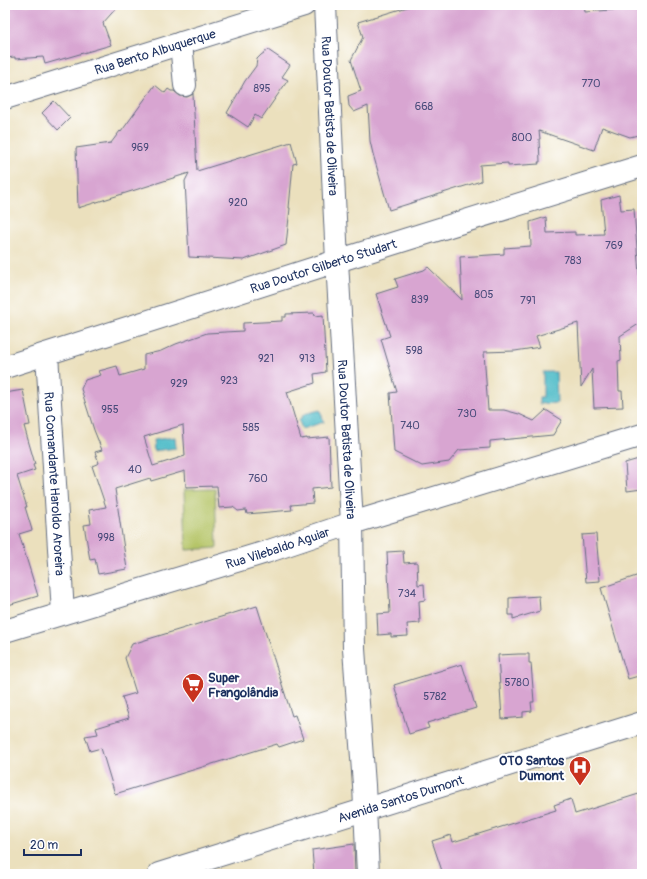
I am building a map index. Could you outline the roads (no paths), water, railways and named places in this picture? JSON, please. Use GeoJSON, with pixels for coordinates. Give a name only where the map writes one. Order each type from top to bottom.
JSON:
{"type":"FeatureCollection","features":[{"type":"Feature","properties":{"kind":"street","name":"Rua Bento Albuquerque"},"geometry":{"type":"LineString","coordinates":[[5,98],[304,5]]}},
{"type":"Feature","properties":{"kind":"street","name":"Rua Doutor Batista de Oliveira"},"geometry":{"type":"LineString","coordinates":[[325,5],[337,261],[352,523],[354,649],[366,810],[368,874]]}},
{"type":"Feature","properties":{"kind":"street"},"geometry":{"type":"LineString","coordinates":[[181,43],[185,85]]}},
{"type":"Feature","properties":{"kind":"street","name":"Rua Doutor Gilberto Studart"},"geometry":{"type":"LineString","coordinates":[[5,367],[642,166]]}},
{"type":"Feature","properties":{"kind":"street","name":"Rua Comandante Haroldo Aroreira"},"geometry":{"type":"LineString","coordinates":[[47,354],[63,613]]}},
{"type":"Feature","properties":{"kind":"street","name":"Rua Vilebaldo Aguiar"},"geometry":{"type":"LineString","coordinates":[[5,631],[266,552],[352,523],[642,435]]}},
{"type":"Feature","properties":{"kind":"street","name":"Avenida Santos Dumont"},"geometry":{"type":"LineString","coordinates":[[159,874],[642,724]]}},
{"type":"Feature","properties":{"kind":"water"},"geometry":{"type":"Polygon","coordinates":[[[543,372],[556,372],[557,403],[539,404],[539,397],[543,397],[543,372]]]}},
{"type":"Feature","properties":{"kind":"water"},"geometry":{"type":"Polygon","coordinates":[[[320,410],[324,422],[302,429],[299,421],[304,414],[320,410]]]}},
{"type":"Feature","properties":{"kind":"water"},"geometry":{"type":"Polygon","coordinates":[[[175,437],[176,448],[154,451],[153,440],[175,437]]]}},
{"type":"Feature","properties":{"kind":"place","name":"Super Frangolândia"},"geometry":{"type":"Point","coordinates":[193,704]}},
{"type":"Feature","properties":{"kind":"place","name":"OTO Santos Dumont"},"geometry":{"type":"Point","coordinates":[580,786]}}]}
